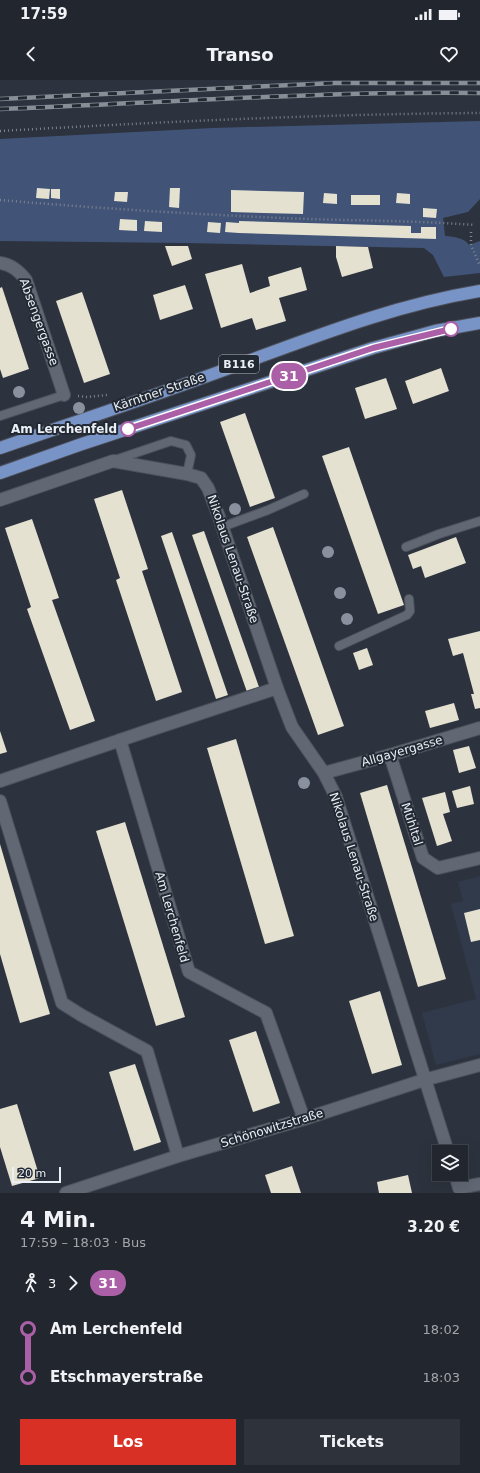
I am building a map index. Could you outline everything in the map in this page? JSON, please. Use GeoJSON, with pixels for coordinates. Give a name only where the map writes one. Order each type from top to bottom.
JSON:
{"type":"FeatureCollection","features":[{"type":"Feature","properties":{"kind":"main road","name":"Kärntner Straße"},"geometry":{"type":"LineString","coordinates":[[0,448],[242,363],[319,334],[404,307],[450,296],[480,291]]}},
{"type":"Feature","properties":{"kind":"main road","name":"Kärntner Straße"},"geometry":{"type":"LineString","coordinates":[[0,473],[373,348],[435,331],[480,323]]}},
{"type":"Feature","properties":{"kind":"street","name":"Absengergasse"},"geometry":{"type":"LineString","coordinates":[[0,263],[7,264],[20,271],[26,280],[64,395]]}},
{"type":"Feature","properties":{"kind":"street","name":"Nikolaus Lenau-Straße"},"geometry":{"type":"LineString","coordinates":[[113,461],[187,474],[197,477],[205,483],[222,527],[277,688],[292,727],[324,773],[336,797],[446,1145]]}},
{"type":"Feature","properties":{"kind":"street"},"geometry":{"type":"LineString","coordinates":[[0,500],[113,461]]}},
{"type":"Feature","properties":{"kind":"street"},"geometry":{"type":"LineString","coordinates":[[0,781],[277,688]]}},
{"type":"Feature","properties":{"kind":"street","name":"Allgayergasse"},"geometry":{"type":"LineString","coordinates":[[324,773],[480,728]]}},
{"type":"Feature","properties":{"kind":"street","name":"Am Lerchenfeld"},"geometry":{"type":"LineString","coordinates":[[120,740],[189,972],[266,1013],[304,1119]]}},
{"type":"Feature","properties":{"kind":"street","name":"Mühltal"},"geometry":{"type":"LineString","coordinates":[[390,755],[423,858],[438,868],[480,858]]}},
{"type":"Feature","properties":{"kind":"street"},"geometry":{"type":"LineString","coordinates":[[0,801],[62,1003],[147,1051],[178,1156]]}},
{"type":"Feature","properties":{"kind":"street","name":"Schönowitzstraße"},"geometry":{"type":"LineString","coordinates":[[66,1193],[178,1156],[304,1119],[424,1080],[480,1065]]}},
{"type":"Feature","properties":{"kind":"street"},"geometry":{"type":"LineString","coordinates":[[460,1190],[480,1184]]}},
{"type":"Feature","properties":{"kind":"lane"},"geometry":{"type":"LineString","coordinates":[[0,416],[64,395]]}},
{"type":"Feature","properties":{"kind":"lane"},"geometry":{"type":"LineString","coordinates":[[113,461],[171,441],[186,445],[191,455],[187,474]]}},
{"type":"Feature","properties":{"kind":"lane"},"geometry":{"type":"LineString","coordinates":[[222,527],[268,510],[304,494]]}},
{"type":"Feature","properties":{"kind":"lane"},"geometry":{"type":"LineString","coordinates":[[406,547],[439,534],[480,521]]}},
{"type":"Feature","properties":{"kind":"lane"},"geometry":{"type":"LineString","coordinates":[[339,646],[407,615],[410,611],[409,599]]}},
{"type":"Feature","properties":{"kind":"path"},"geometry":{"type":"LineString","coordinates":[[0,131],[211,120],[413,113],[480,113]]}},
{"type":"Feature","properties":{"kind":"path"},"geometry":{"type":"LineString","coordinates":[[0,200],[129,210],[285,218],[432,222],[474,225]]}},
{"type":"Feature","properties":{"kind":"path"},"geometry":{"type":"LineString","coordinates":[[471,232],[471,245],[480,266]]}},
{"type":"Feature","properties":{"kind":"shaded area"},"geometry":{"type":"Polygon","coordinates":[[[480,121],[480,199],[468,212],[443,218],[445,236],[461,239],[469,245],[480,241],[480,273],[444,277],[433,255],[424,248],[0,241],[0,139],[213,128],[480,121]]]}},
{"type":"Feature","properties":{"kind":"shaded area"},"geometry":{"type":"Polygon","coordinates":[[[480,876],[480,1054],[436,1065],[422,1013],[476,999],[451,904],[463,901],[458,882],[480,876]]]}},
{"type":"Feature","properties":{"kind":"building"},"geometry":{"type":"Polygon","coordinates":[[[37,188],[50,189],[49,199],[36,198],[37,188]]]}},
{"type":"Feature","properties":{"kind":"building"},"geometry":{"type":"Polygon","coordinates":[[[170,188],[180,188],[179,208],[169,207],[170,188]]]}},
{"type":"Feature","properties":{"kind":"building"},"geometry":{"type":"Polygon","coordinates":[[[51,189],[60,189],[60,199],[51,198],[51,189]]]}},
{"type":"Feature","properties":{"kind":"building"},"geometry":{"type":"Polygon","coordinates":[[[231,190],[304,192],[303,214],[231,212],[231,190]]]}},
{"type":"Feature","properties":{"kind":"building"},"geometry":{"type":"Polygon","coordinates":[[[115,192],[128,192],[127,202],[114,201],[115,192]]]}},
{"type":"Feature","properties":{"kind":"building"},"geometry":{"type":"Polygon","coordinates":[[[324,193],[337,194],[337,204],[323,203],[324,193]]]}},
{"type":"Feature","properties":{"kind":"building"},"geometry":{"type":"Polygon","coordinates":[[[397,193],[410,194],[410,204],[396,203],[397,193]]]}},
{"type":"Feature","properties":{"kind":"building"},"geometry":{"type":"Polygon","coordinates":[[[351,195],[380,195],[380,205],[351,205],[351,195]]]}},
{"type":"Feature","properties":{"kind":"building"},"geometry":{"type":"Polygon","coordinates":[[[423,208],[437,209],[436,218],[423,217],[423,208]]]}},
{"type":"Feature","properties":{"kind":"building"},"geometry":{"type":"Polygon","coordinates":[[[120,219],[137,220],[137,231],[119,230],[120,219]]]}},
{"type":"Feature","properties":{"kind":"building"},"geometry":{"type":"Polygon","coordinates":[[[145,221],[162,222],[162,232],[144,231],[145,221]]]}},
{"type":"Feature","properties":{"kind":"building"},"geometry":{"type":"Polygon","coordinates":[[[239,221],[411,226],[411,233],[421,233],[421,227],[436,227],[436,239],[225,232],[226,222],[239,223],[239,221]]]}},
{"type":"Feature","properties":{"kind":"building"},"geometry":{"type":"Polygon","coordinates":[[[208,222],[221,223],[220,233],[207,232],[208,222]]]}},
{"type":"Feature","properties":{"kind":"building"},"geometry":{"type":"Polygon","coordinates":[[[165,246],[188,246],[192,259],[172,266],[165,246]]]}},
{"type":"Feature","properties":{"kind":"building"},"geometry":{"type":"Polygon","coordinates":[[[336,246],[368,247],[373,268],[342,277],[336,257],[336,246]]]}},
{"type":"Feature","properties":{"kind":"building"},"geometry":{"type":"Polygon","coordinates":[[[242,264],[250,293],[270,286],[268,277],[301,267],[307,290],[279,298],[286,321],[256,330],[252,318],[221,328],[205,274],[242,264]]]}},
{"type":"Feature","properties":{"kind":"building"},"geometry":{"type":"Polygon","coordinates":[[[185,285],[193,309],[160,320],[153,295],[185,285]]]}},
{"type":"Feature","properties":{"kind":"building"},"geometry":{"type":"Polygon","coordinates":[[[2,287],[29,369],[3,378],[0,369],[0,288],[2,287]]]}},
{"type":"Feature","properties":{"kind":"building"},"geometry":{"type":"Polygon","coordinates":[[[82,292],[110,374],[84,383],[56,301],[82,292]]]}},
{"type":"Feature","properties":{"kind":"building"},"geometry":{"type":"Polygon","coordinates":[[[441,368],[449,391],[413,404],[405,381],[441,368]]]}},
{"type":"Feature","properties":{"kind":"building"},"geometry":{"type":"Polygon","coordinates":[[[386,378],[397,409],[365,419],[355,388],[386,378]]]}},
{"type":"Feature","properties":{"kind":"building"},"geometry":{"type":"Polygon","coordinates":[[[245,413],[275,498],[250,507],[220,422],[245,413]]]}},
{"type":"Feature","properties":{"kind":"building"},"geometry":{"type":"Polygon","coordinates":[[[349,447],[404,605],[378,614],[322,456],[349,447]]]}},
{"type":"Feature","properties":{"kind":"building"},"geometry":{"type":"Polygon","coordinates":[[[122,490],[148,569],[142,571],[182,692],[156,701],[116,580],[120,578],[94,499],[122,490]]]}},
{"type":"Feature","properties":{"kind":"building"},"geometry":{"type":"Polygon","coordinates":[[[32,519],[59,598],[52,600],[95,721],[70,730],[27,609],[31,607],[5,528],[32,519]]]}},
{"type":"Feature","properties":{"kind":"building"},"geometry":{"type":"Polygon","coordinates":[[[273,527],[344,726],[318,735],[247,537],[273,527]]]}},
{"type":"Feature","properties":{"kind":"building"},"geometry":{"type":"Polygon","coordinates":[[[204,531],[259,687],[247,692],[192,535],[204,531]]]}},
{"type":"Feature","properties":{"kind":"building"},"geometry":{"type":"Polygon","coordinates":[[[172,532],[228,695],[216,699],[161,536],[172,532]]]}},
{"type":"Feature","properties":{"kind":"building"},"geometry":{"type":"Polygon","coordinates":[[[456,537],[466,563],[425,578],[421,566],[413,569],[408,555],[456,537]]]}},
{"type":"Feature","properties":{"kind":"building"},"geometry":{"type":"Polygon","coordinates":[[[480,631],[480,708],[475,709],[471,694],[474,694],[463,653],[453,656],[448,639],[480,631]]]}},
{"type":"Feature","properties":{"kind":"building"},"geometry":{"type":"Polygon","coordinates":[[[367,648],[373,665],[359,670],[353,653],[367,648]]]}},
{"type":"Feature","properties":{"kind":"building"},"geometry":{"type":"Polygon","coordinates":[[[454,703],[459,720],[430,728],[425,711],[454,703]]]}},
{"type":"Feature","properties":{"kind":"building"},"geometry":{"type":"Polygon","coordinates":[[[0,731],[7,752],[0,754],[0,731]]]}},
{"type":"Feature","properties":{"kind":"building"},"geometry":{"type":"Polygon","coordinates":[[[236,739],[294,936],[265,944],[207,748],[236,739]]]}},
{"type":"Feature","properties":{"kind":"building"},"geometry":{"type":"Polygon","coordinates":[[[469,746],[476,768],[459,773],[453,750],[469,746]]]}},
{"type":"Feature","properties":{"kind":"building"},"geometry":{"type":"Polygon","coordinates":[[[387,785],[446,979],[418,987],[360,793],[387,785]]]}},
{"type":"Feature","properties":{"kind":"building"},"geometry":{"type":"Polygon","coordinates":[[[470,786],[474,804],[457,808],[452,791],[470,786]]]}},
{"type":"Feature","properties":{"kind":"building"},"geometry":{"type":"Polygon","coordinates":[[[445,792],[450,812],[443,814],[452,841],[437,846],[422,798],[445,792]]]}},
{"type":"Feature","properties":{"kind":"building"},"geometry":{"type":"Polygon","coordinates":[[[125,822],[185,1017],[156,1026],[96,831],[125,822]]]}},
{"type":"Feature","properties":{"kind":"building"},"geometry":{"type":"Polygon","coordinates":[[[0,844],[50,1014],[20,1023],[0,954],[0,844]]]}},
{"type":"Feature","properties":{"kind":"building"},"geometry":{"type":"Polygon","coordinates":[[[480,909],[480,940],[471,942],[464,913],[480,909]]]}},
{"type":"Feature","properties":{"kind":"building"},"geometry":{"type":"Polygon","coordinates":[[[380,991],[402,1065],[372,1074],[349,1001],[380,991]]]}},
{"type":"Feature","properties":{"kind":"building"},"geometry":{"type":"Polygon","coordinates":[[[256,1031],[280,1103],[253,1112],[229,1040],[256,1031]]]}},
{"type":"Feature","properties":{"kind":"building"},"geometry":{"type":"Polygon","coordinates":[[[135,1064],[161,1142],[134,1151],[109,1072],[135,1064]]]}},
{"type":"Feature","properties":{"kind":"building"},"geometry":{"type":"Polygon","coordinates":[[[17,1104],[40,1178],[12,1186],[0,1147],[0,1109],[17,1104]]]}},
{"type":"Feature","properties":{"kind":"building"},"geometry":{"type":"Polygon","coordinates":[[[292,1166],[301,1193],[271,1193],[265,1175],[292,1166]]]}},
{"type":"Feature","properties":{"kind":"building"},"geometry":{"type":"Polygon","coordinates":[[[408,1175],[412,1193],[379,1193],[377,1182],[408,1175]]]}},
{"type":"Feature","properties":{"kind":"railway"},"geometry":{"type":"LineString","coordinates":[[0,99],[335,83],[480,83]]}},
{"type":"Feature","properties":{"kind":"railway"},"geometry":{"type":"LineString","coordinates":[[0,109],[300,96],[480,93]]}},
{"type":"Feature","properties":{"kind":"bus line","name":"31"},"geometry":{"type":"LineString","coordinates":[[128,429],[373,348],[435,331],[451,329]]}},
{"type":"Feature","properties":{"kind":"place","name":"Am Lerchenfeld"},"geometry":{"type":"Point","coordinates":[128,429]}}]}
